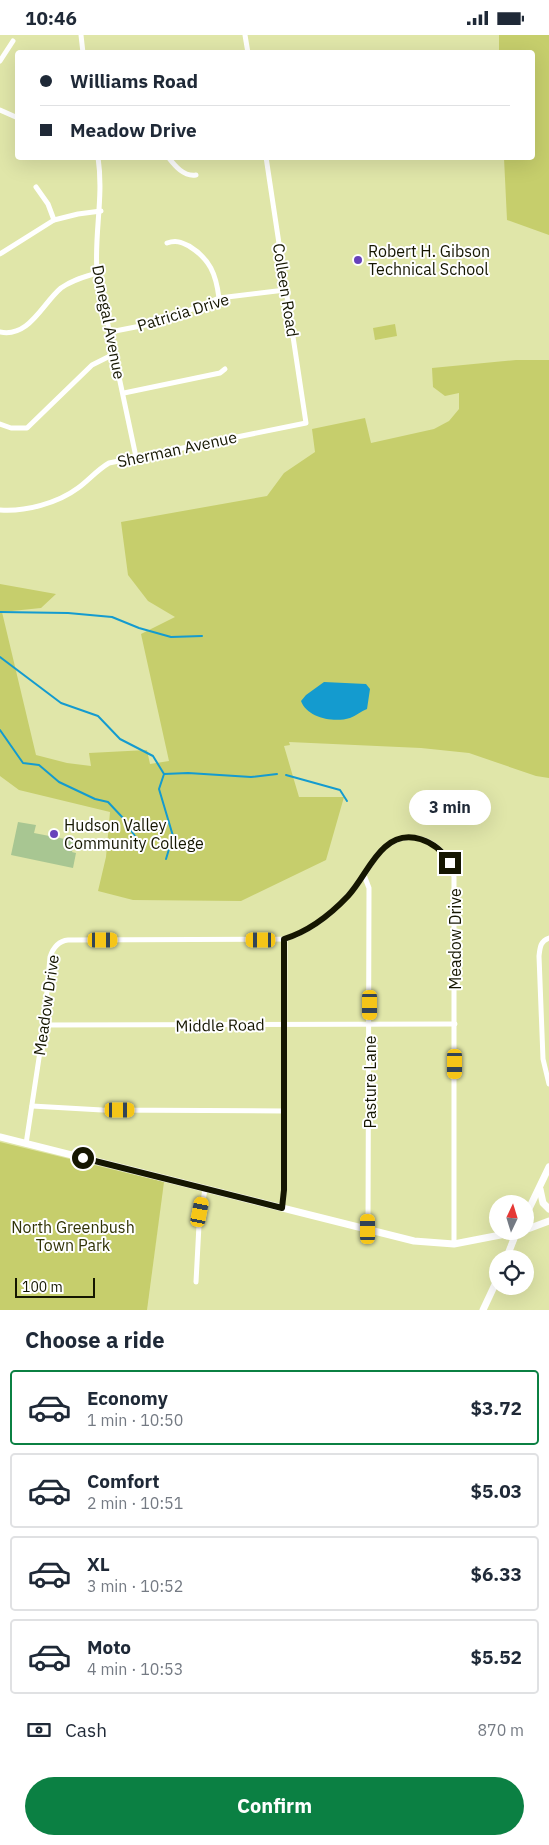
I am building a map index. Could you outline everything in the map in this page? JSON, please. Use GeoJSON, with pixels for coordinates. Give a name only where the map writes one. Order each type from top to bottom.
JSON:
{"type":"FeatureCollection","features":[{"type":"Feature","properties":{"kind":"main road"},"geometry":{"type":"LineString","coordinates":[[0,1137],[414,1241],[454,1244],[489,1237]]}},
{"type":"Feature","properties":{"kind":"main road"},"geometry":{"type":"LineString","coordinates":[[534,1200],[549,1167]]}},
{"type":"Feature","properties":{"kind":"main road"},"geometry":{"type":"LineString","coordinates":[[540,1189],[543,1203],[549,1209]]}},
{"type":"Feature","properties":{"kind":"main road"},"geometry":{"type":"LineString","coordinates":[[534,1227],[549,1221]]}},
{"type":"Feature","properties":{"kind":"main road"},"geometry":{"type":"LineString","coordinates":[[482,1310],[490,1295]]}},
{"type":"Feature","properties":{"kind":"street"},"geometry":{"type":"LineString","coordinates":[[81,35],[83,50]]}},
{"type":"Feature","properties":{"kind":"street"},"geometry":{"type":"LineString","coordinates":[[245,35],[248,50]]}},
{"type":"Feature","properties":{"kind":"street"},"geometry":{"type":"LineString","coordinates":[[0,61],[13,41]]}},
{"type":"Feature","properties":{"kind":"street"},"geometry":{"type":"LineString","coordinates":[[0,110],[15,117]]}},
{"type":"Feature","properties":{"kind":"street","name":"Donegal Avenue"},"geometry":{"type":"LineString","coordinates":[[99,160],[102,178],[101,211],[96,254],[97,273],[124,393],[136,457]]}},
{"type":"Feature","properties":{"kind":"street"},"geometry":{"type":"LineString","coordinates":[[171,160],[184,172],[196,175]]}},
{"type":"Feature","properties":{"kind":"street","name":"Colleen Road"},"geometry":{"type":"LineString","coordinates":[[266,160],[306,423]]}},
{"type":"Feature","properties":{"kind":"street"},"geometry":{"type":"LineString","coordinates":[[36,187],[48,204],[54,220]]}},
{"type":"Feature","properties":{"kind":"street"},"geometry":{"type":"LineString","coordinates":[[0,254],[54,220],[78,213],[101,211]]}},
{"type":"Feature","properties":{"kind":"street"},"geometry":{"type":"LineString","coordinates":[[167,243],[172,241],[182,242],[204,257],[215,275],[219,298]]}},
{"type":"Feature","properties":{"kind":"street"},"geometry":{"type":"LineString","coordinates":[[0,332],[6,333],[22,329],[60,289],[78,279],[97,273]]}},
{"type":"Feature","properties":{"kind":"street","name":"Patricia Drive"},"geometry":{"type":"LineString","coordinates":[[110,331],[161,322],[219,298],[286,290]]}},
{"type":"Feature","properties":{"kind":"street"},"geometry":{"type":"LineString","coordinates":[[0,424],[10,428],[27,428],[92,365],[114,353]]}},
{"type":"Feature","properties":{"kind":"street"},"geometry":{"type":"LineString","coordinates":[[124,393],[220,373],[225,369]]}},
{"type":"Feature","properties":{"kind":"street","name":"Sherman Avenue"},"geometry":{"type":"LineString","coordinates":[[0,510],[35,506],[60,498],[81,486],[101,467],[109,463],[306,423]]}},
{"type":"Feature","properties":{"kind":"street","name":"Meadow Drive"},"geometry":{"type":"LineString","coordinates":[[26,1144],[44,1025],[50,957],[55,947],[63,941],[284,939],[313,926],[347,897],[384,848],[399,840],[415,837],[436,846],[446,855],[454,877],[454,1244]]}},
{"type":"Feature","properties":{"kind":"street","name":"Pasture Lane"},"geometry":{"type":"LineString","coordinates":[[364,875],[369,889],[368,1229]]}},
{"type":"Feature","properties":{"kind":"street"},"geometry":{"type":"LineString","coordinates":[[549,938],[544,940],[540,946],[539,956],[543,1059],[549,1084]]}},
{"type":"Feature","properties":{"kind":"street"},"geometry":{"type":"LineString","coordinates":[[282,1208],[284,1190],[284,939]]}},
{"type":"Feature","properties":{"kind":"street","name":"Middle Road"},"geometry":{"type":"LineString","coordinates":[[44,1025],[455,1024]]}},
{"type":"Feature","properties":{"kind":"street"},"geometry":{"type":"LineString","coordinates":[[32,1106],[102,1110],[284,1111]]}},
{"type":"Feature","properties":{"kind":"street"},"geometry":{"type":"LineString","coordinates":[[196,1282],[199,1225],[205,1189]]}},
{"type":"Feature","properties":{"kind":"green space"},"geometry":{"type":"Polygon","coordinates":[[[499,35],[549,35],[549,235],[507,220],[504,160],[535,160],[535,50],[499,50],[499,35]]]}},
{"type":"Feature","properties":{"kind":"green space"},"geometry":{"type":"Polygon","coordinates":[[[395,324],[397,336],[375,340],[373,328],[395,324]]]}},
{"type":"Feature","properties":{"kind":"green space"},"geometry":{"type":"Polygon","coordinates":[[[516,360],[549,360],[549,778],[536,776],[469,753],[421,748],[289,742],[290,745],[284,746],[299,797],[344,797],[326,860],[241,901],[133,900],[98,891],[106,857],[110,812],[19,790],[0,776],[0,584],[56,594],[41,608],[2,612],[36,755],[67,763],[91,766],[89,753],[147,750],[150,764],[169,761],[141,634],[175,617],[148,601],[128,575],[121,522],[267,496],[284,473],[315,452],[312,429],[365,418],[371,443],[434,429],[449,421],[459,409],[459,393],[445,396],[433,387],[432,368],[516,360]]]}},
{"type":"Feature","properties":{"kind":"green space","name":"North Greenbush Town Park"},"geometry":{"type":"Polygon","coordinates":[[[0,1142],[164,1182],[147,1310],[0,1310],[0,1142]]]}},
{"type":"Feature","properties":{"kind":"water"},"geometry":{"type":"Polygon","coordinates":[[[324,682],[366,684],[370,689],[367,709],[350,718],[336,720],[322,718],[309,712],[301,701],[324,682]]]}},
{"type":"Feature","properties":{"kind":"building"},"geometry":{"type":"Polygon","coordinates":[[[18,822],[36,825],[34,833],[75,841],[72,852],[76,853],[73,868],[11,855],[18,822]]]}},
{"type":"Feature","properties":{"kind":"waterway"},"geometry":{"type":"LineString","coordinates":[[0,612],[68,613],[112,617],[139,628],[171,637],[202,636]]}},
{"type":"Feature","properties":{"kind":"waterway"},"geometry":{"type":"LineString","coordinates":[[0,657],[61,703],[98,716],[120,739],[153,756],[164,774],[188,773],[251,777],[277,774]]}},
{"type":"Feature","properties":{"kind":"waterway"},"geometry":{"type":"LineString","coordinates":[[0,730],[23,763],[39,765],[59,782],[95,799],[108,802],[123,818],[142,847]]}},
{"type":"Feature","properties":{"kind":"waterway"},"geometry":{"type":"LineString","coordinates":[[164,774],[159,789],[173,836],[166,859]]}},
{"type":"Feature","properties":{"kind":"waterway"},"geometry":{"type":"LineString","coordinates":[[286,775],[340,790],[347,801]]}},
{"type":"Feature","properties":{"kind":"place","name":"Robert H. Gibson Technical School"},"geometry":{"type":"Point","coordinates":[358,260]}},
{"type":"Feature","properties":{"kind":"place","name":"Hudson Valley Community College"},"geometry":{"type":"Point","coordinates":[54,834]}},
{"type":"Feature","properties":{"kind":"route"},"geometry":{"type":"LineString","coordinates":[[83,1158],[282,1208],[284,1190],[284,939],[303,933],[347,897],[377,855],[390,843],[407,838],[415,837],[422,839],[442,851],[450,863]]}}]}
